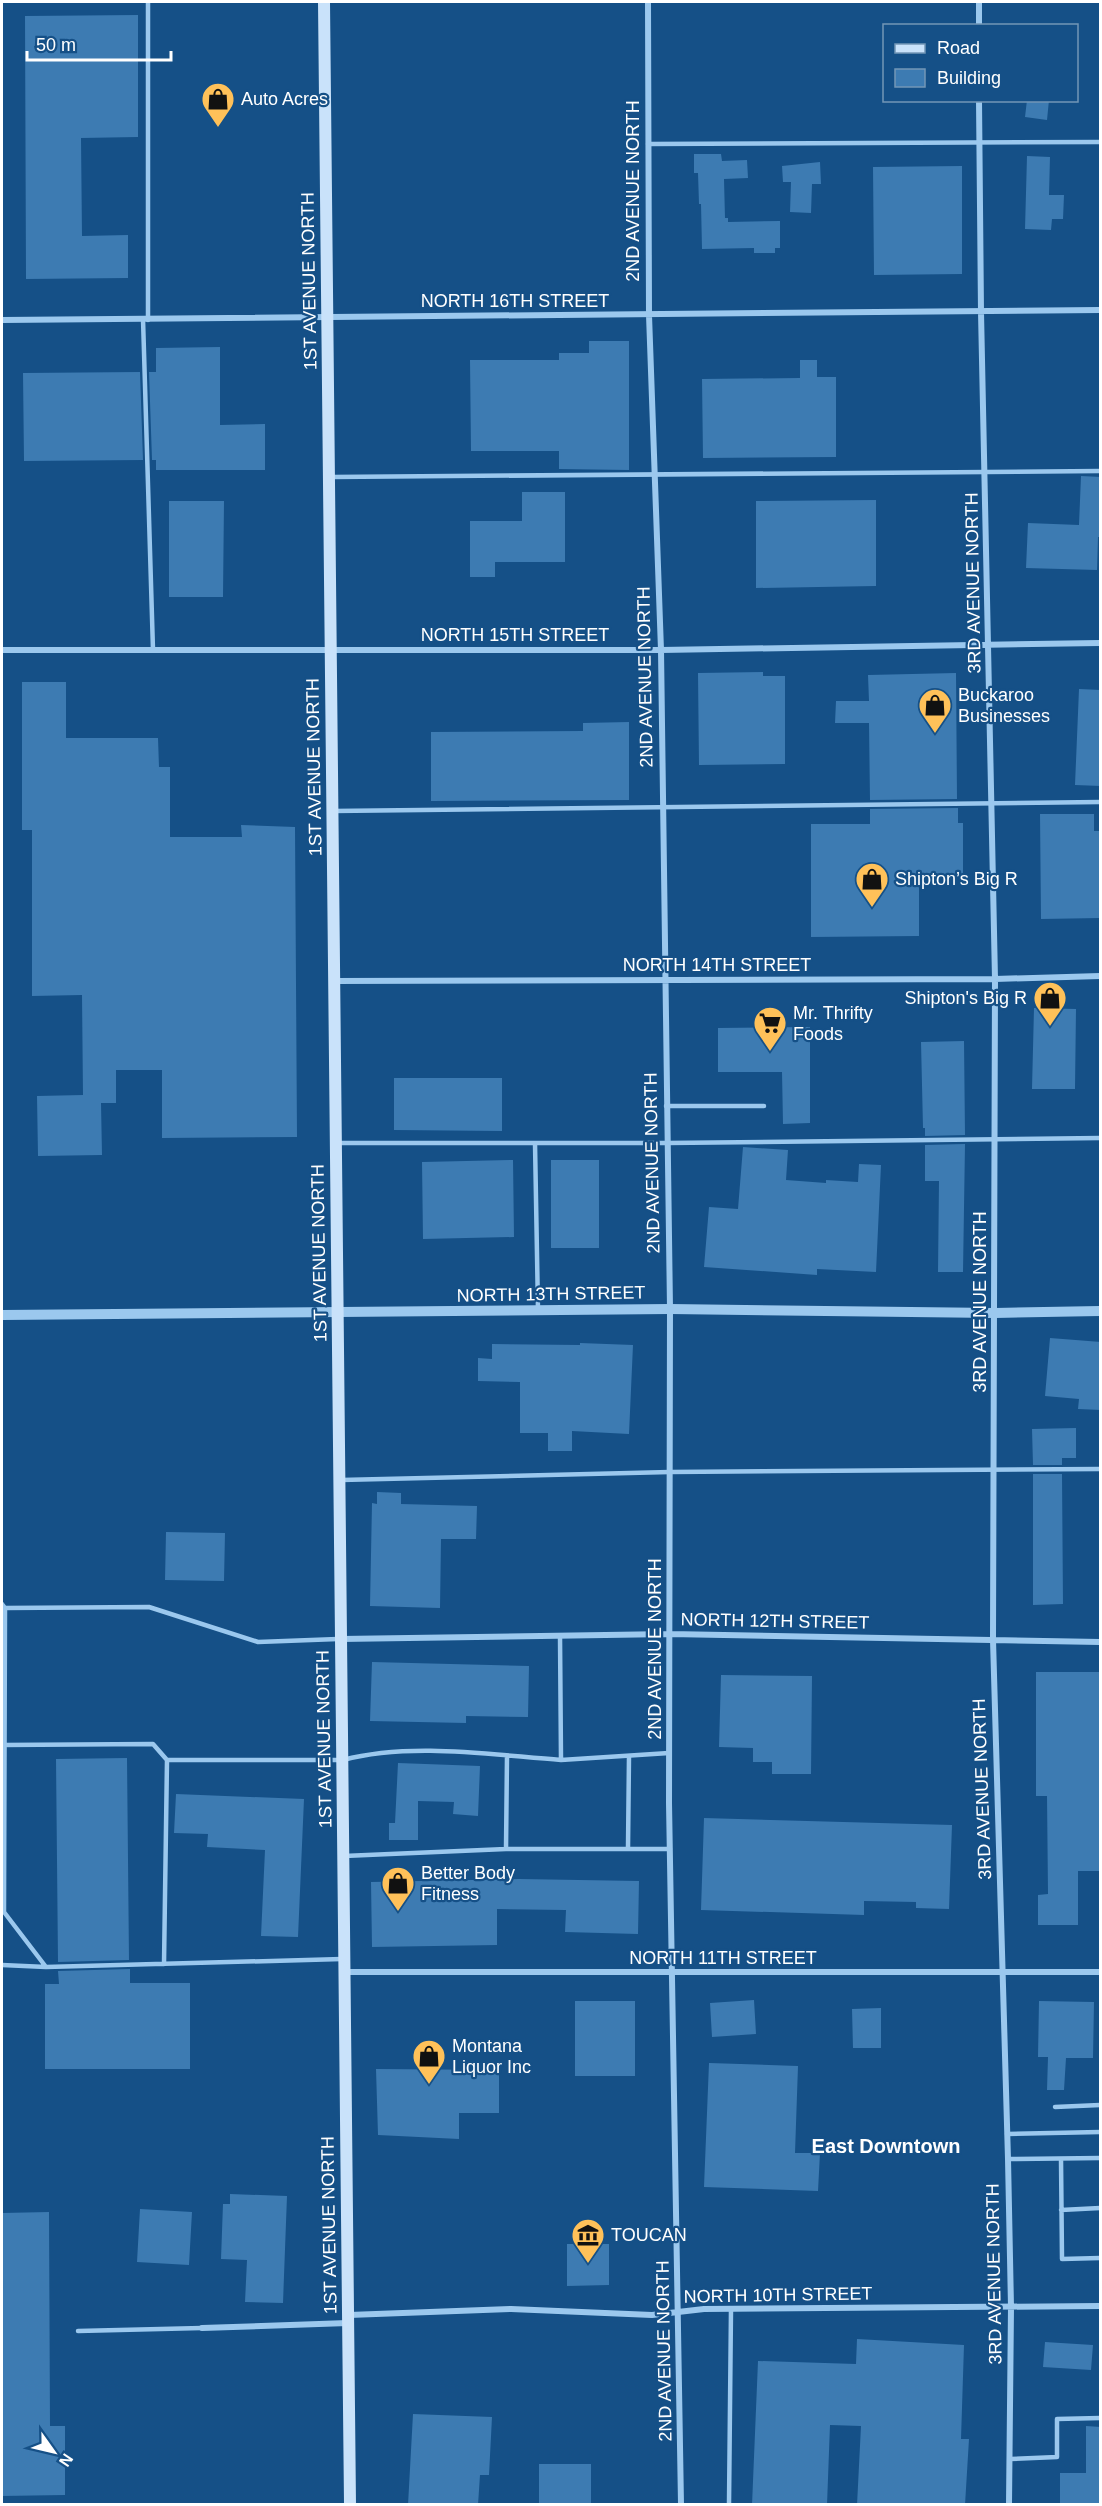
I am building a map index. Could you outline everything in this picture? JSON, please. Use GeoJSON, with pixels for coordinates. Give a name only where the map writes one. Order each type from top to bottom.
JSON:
{"type":"FeatureCollection","features":[{"type":"Feature","properties":{"kind":"main road","name":"1ST AVENUE NORTH"},"geometry":{"type":"LineString","coordinates":[[324,2],[350,2505]]}},
{"type":"Feature","properties":{"kind":"street","name":"2ND AVENUE NORTH"},"geometry":{"type":"LineString","coordinates":[[648,2],[649,315],[661,650],[670,1309],[669,1753],[681,2505]]}},
{"type":"Feature","properties":{"kind":"street"},"geometry":{"type":"LineString","coordinates":[[979,2],[979,24]]}},
{"type":"Feature","properties":{"kind":"street","name":"3RD AVENUE NORTH"},"geometry":{"type":"LineString","coordinates":[[979,102],[994,979],[993,1640],[1011,2307],[1009,2505]]}},
{"type":"Feature","properties":{"kind":"street","name":"NORTH 16TH STREET"},"geometry":{"type":"LineString","coordinates":[[2,321],[1101,310]]}},
{"type":"Feature","properties":{"kind":"street","name":"NORTH 15TH STREET"},"geometry":{"type":"LineString","coordinates":[[2,650],[661,650],[1101,643]]}},
{"type":"Feature","properties":{"kind":"street","name":"NORTH 14TH STREET"},"geometry":{"type":"LineString","coordinates":[[334,981],[994,979],[1101,976]]}},
{"type":"Feature","properties":{"kind":"street","name":"NORTH 13TH STREET"},"geometry":{"type":"LineString","coordinates":[[2,1315],[670,1309],[995,1313],[1101,1311]]}},
{"type":"Feature","properties":{"kind":"street","name":"NORTH 12TH STREET"},"geometry":{"type":"LineString","coordinates":[[341,1639],[670,1634],[1101,1642]]}},
{"type":"Feature","properties":{"kind":"street","name":"NORTH 11TH STREET"},"geometry":{"type":"LineString","coordinates":[[345,1972],[1101,1972]]}},
{"type":"Feature","properties":{"kind":"street","name":"NORTH 10TH STREET"},"geometry":{"type":"LineString","coordinates":[[202,2328],[511,2309],[652,2315],[704,2308],[1101,2306]]}},
{"type":"Feature","properties":{"kind":"lane"},"geometry":{"type":"LineString","coordinates":[[148,2],[145,320],[153,650]]}},
{"type":"Feature","properties":{"kind":"lane"},"geometry":{"type":"LineString","coordinates":[[648,144],[1101,142]]}},
{"type":"Feature","properties":{"kind":"lane"},"geometry":{"type":"LineString","coordinates":[[329,477],[986,474],[1101,471]]}},
{"type":"Feature","properties":{"kind":"lane"},"geometry":{"type":"LineString","coordinates":[[333,811],[662,809],[1101,802]]}},
{"type":"Feature","properties":{"kind":"lane"},"geometry":{"type":"LineString","coordinates":[[666,1106],[764,1106]]}},
{"type":"Feature","properties":{"kind":"lane"},"geometry":{"type":"LineString","coordinates":[[336,1143],[667,1143],[1101,1138]]}},
{"type":"Feature","properties":{"kind":"lane"},"geometry":{"type":"LineString","coordinates":[[535,1143],[538,1310]]}},
{"type":"Feature","properties":{"kind":"lane"},"geometry":{"type":"LineString","coordinates":[[339,1480],[670,1472],[1101,1469]]}},
{"type":"Feature","properties":{"kind":"lane"},"geometry":{"type":"LineString","coordinates":[[46,1967],[4,1912],[3,1606],[149,1607],[258,1642],[341,1639]]}},
{"type":"Feature","properties":{"kind":"lane"},"geometry":{"type":"LineString","coordinates":[[560,1636],[561,1760]]}},
{"type":"Feature","properties":{"kind":"lane"},"geometry":{"type":"LineString","coordinates":[[2,1745],[153,1744],[167,1760],[164,1964]]}},
{"type":"Feature","properties":{"kind":"lane"},"geometry":{"type":"LineString","coordinates":[[167,1760],[343,1760],[370,1753],[455,1752],[561,1760],[669,1753]]}},
{"type":"Feature","properties":{"kind":"lane"},"geometry":{"type":"LineString","coordinates":[[506,1849],[507,1756]]}},
{"type":"Feature","properties":{"kind":"lane"},"geometry":{"type":"LineString","coordinates":[[628,1848],[629,1756]]}},
{"type":"Feature","properties":{"kind":"lane"},"geometry":{"type":"LineString","coordinates":[[344,1856],[506,1849],[670,1849]]}},
{"type":"Feature","properties":{"kind":"lane"},"geometry":{"type":"LineString","coordinates":[[2,1965],[46,1967],[345,1959]]}},
{"type":"Feature","properties":{"kind":"lane"},"geometry":{"type":"LineString","coordinates":[[1055,2107],[1101,2105]]}},
{"type":"Feature","properties":{"kind":"lane"},"geometry":{"type":"LineString","coordinates":[[1007,2134],[1101,2132]]}},
{"type":"Feature","properties":{"kind":"lane"},"geometry":{"type":"LineString","coordinates":[[1008,2159],[1101,2158]]}},
{"type":"Feature","properties":{"kind":"lane"},"geometry":{"type":"LineString","coordinates":[[1060,2159],[1062,2259],[1101,2258]]}},
{"type":"Feature","properties":{"kind":"lane"},"geometry":{"type":"LineString","coordinates":[[1061,2210],[1101,2208]]}},
{"type":"Feature","properties":{"kind":"lane"},"geometry":{"type":"LineString","coordinates":[[729,2505],[731,2309]]}},
{"type":"Feature","properties":{"kind":"lane"},"geometry":{"type":"LineString","coordinates":[[78,2331],[202,2328]]}},
{"type":"Feature","properties":{"kind":"lane"},"geometry":{"type":"LineString","coordinates":[[1010,2458],[1057,2457],[1058,2419],[1101,2418]]}},
{"type":"Feature","properties":{"kind":"building"},"geometry":{"type":"Polygon","coordinates":[[[138,15],[138,137],[81,138],[82,236],[128,235],[128,278],[26,279],[25,16],[138,15]]]}},
{"type":"Feature","properties":{"kind":"building"},"geometry":{"type":"Polygon","coordinates":[[[1027,102],[1049,102],[1047,120],[1025,117],[1027,102]]]}},
{"type":"Feature","properties":{"kind":"building"},"geometry":{"type":"Polygon","coordinates":[[[694,154],[721,154],[722,161],[747,160],[748,178],[724,179],[725,218],[728,218],[728,222],[780,221],[780,248],[775,248],[775,253],[754,253],[754,248],[702,249],[701,204],[699,204],[698,173],[694,173],[694,154]]]}},
{"type":"Feature","properties":{"kind":"building"},"geometry":{"type":"Polygon","coordinates":[[[1027,156],[1050,157],[1049,195],[1064,195],[1063,219],[1052,219],[1051,230],[1025,229],[1027,156]]]}},
{"type":"Feature","properties":{"kind":"building"},"geometry":{"type":"Polygon","coordinates":[[[820,162],[821,184],[812,184],[811,213],[790,212],[791,182],[783,182],[782,166],[820,162]]]}},
{"type":"Feature","properties":{"kind":"building"},"geometry":{"type":"Polygon","coordinates":[[[962,166],[962,274],[874,275],[873,167],[962,166]]]}},
{"type":"Feature","properties":{"kind":"building"},"geometry":{"type":"Polygon","coordinates":[[[589,341],[629,341],[629,470],[559,469],[559,451],[471,451],[470,360],[559,360],[559,353],[589,353],[589,341]]]}},
{"type":"Feature","properties":{"kind":"building"},"geometry":{"type":"Polygon","coordinates":[[[220,347],[220,425],[265,424],[265,470],[156,470],[156,460],[152,460],[149,372],[156,372],[156,348],[220,347]]]}},
{"type":"Feature","properties":{"kind":"building"},"geometry":{"type":"Polygon","coordinates":[[[800,360],[817,360],[817,377],[836,377],[836,457],[703,458],[702,379],[800,378],[800,360]]]}},
{"type":"Feature","properties":{"kind":"building"},"geometry":{"type":"Polygon","coordinates":[[[140,372],[143,460],[24,461],[23,373],[140,372]]]}},
{"type":"Feature","properties":{"kind":"building"},"geometry":{"type":"Polygon","coordinates":[[[1081,476],[1101,477],[1101,537],[1098,537],[1097,570],[1026,568],[1028,523],[1079,525],[1081,476]]]}},
{"type":"Feature","properties":{"kind":"building"},"geometry":{"type":"Polygon","coordinates":[[[522,492],[565,492],[565,562],[495,562],[495,577],[470,577],[470,521],[522,521],[522,492]]]}},
{"type":"Feature","properties":{"kind":"building"},"geometry":{"type":"Polygon","coordinates":[[[876,500],[876,586],[756,588],[756,501],[876,500]]]}},
{"type":"Feature","properties":{"kind":"building"},"geometry":{"type":"Polygon","coordinates":[[[169,501],[224,501],[223,597],[169,597],[169,501]]]}},
{"type":"Feature","properties":{"kind":"building"},"geometry":{"type":"Polygon","coordinates":[[[763,672],[763,676],[785,676],[785,764],[699,765],[698,673],[763,672]]]}},
{"type":"Feature","properties":{"kind":"building"},"geometry":{"type":"Polygon","coordinates":[[[956,673],[957,799],[870,800],[869,723],[835,723],[836,701],[869,701],[868,675],[956,673]]]}},
{"type":"Feature","properties":{"kind":"building"},"geometry":{"type":"Polygon","coordinates":[[[22,682],[66,682],[66,738],[158,738],[159,767],[170,767],[170,837],[242,837],[241,825],[295,827],[297,1137],[162,1138],[162,1070],[116,1070],[116,1103],[101,1103],[102,1155],[38,1156],[37,1096],[83,1095],[82,995],[32,996],[32,830],[22,830],[22,682]]]}},
{"type":"Feature","properties":{"kind":"building"},"geometry":{"type":"Polygon","coordinates":[[[1079,689],[1101,690],[1101,786],[1075,785],[1079,689]]]}},
{"type":"Feature","properties":{"kind":"building"},"geometry":{"type":"Polygon","coordinates":[[[629,722],[629,800],[431,801],[431,732],[583,731],[583,723],[629,722]]]}},
{"type":"Feature","properties":{"kind":"building"},"geometry":{"type":"Polygon","coordinates":[[[958,808],[958,823],[963,823],[963,875],[919,875],[919,936],[811,937],[811,824],[870,824],[870,809],[958,808]]]}},
{"type":"Feature","properties":{"kind":"building"},"geometry":{"type":"Polygon","coordinates":[[[1040,814],[1094,814],[1094,831],[1101,831],[1101,918],[1041,919],[1040,814]]]}},
{"type":"Feature","properties":{"kind":"building"},"geometry":{"type":"Polygon","coordinates":[[[1034,1008],[1076,1009],[1075,1089],[1032,1089],[1034,1008]]]}},
{"type":"Feature","properties":{"kind":"building"},"geometry":{"type":"Polygon","coordinates":[[[810,1027],[810,1123],[783,1124],[782,1072],[718,1072],[718,1028],[810,1027]]]}},
{"type":"Feature","properties":{"kind":"building"},"geometry":{"type":"Polygon","coordinates":[[[964,1041],[965,1135],[925,1136],[921,1042],[964,1041]]]}},
{"type":"Feature","properties":{"kind":"building"},"geometry":{"type":"Polygon","coordinates":[[[394,1078],[502,1078],[502,1131],[394,1130],[394,1078]]]}},
{"type":"Feature","properties":{"kind":"building"},"geometry":{"type":"Polygon","coordinates":[[[965,1144],[963,1272],[938,1272],[939,1181],[925,1181],[925,1145],[965,1144]]]}},
{"type":"Feature","properties":{"kind":"building"},"geometry":{"type":"Polygon","coordinates":[[[743,1147],[788,1150],[786,1180],[826,1183],[826,1180],[858,1182],[859,1164],[881,1165],[876,1272],[817,1269],[817,1275],[704,1267],[709,1207],[738,1209],[743,1147]]]}},
{"type":"Feature","properties":{"kind":"building"},"geometry":{"type":"Polygon","coordinates":[[[513,1160],[514,1237],[423,1239],[422,1162],[513,1160]]]}},
{"type":"Feature","properties":{"kind":"building"},"geometry":{"type":"Polygon","coordinates":[[[551,1160],[599,1160],[599,1248],[551,1248],[551,1160]]]}},
{"type":"Feature","properties":{"kind":"building"},"geometry":{"type":"Polygon","coordinates":[[[1050,1338],[1101,1342],[1101,1410],[1078,1409],[1079,1399],[1045,1396],[1050,1338]]]}},
{"type":"Feature","properties":{"kind":"building"},"geometry":{"type":"Polygon","coordinates":[[[580,1343],[633,1345],[629,1434],[572,1431],[572,1451],[548,1451],[548,1433],[520,1433],[520,1382],[478,1381],[478,1358],[492,1359],[492,1344],[580,1345],[580,1343]]]}},
{"type":"Feature","properties":{"kind":"building"},"geometry":{"type":"Polygon","coordinates":[[[1076,1428],[1076,1458],[1062,1458],[1062,1465],[1033,1465],[1032,1429],[1076,1428]]]}},
{"type":"Feature","properties":{"kind":"building"},"geometry":{"type":"Polygon","coordinates":[[[1033,1474],[1062,1474],[1063,1604],[1033,1605],[1033,1474]]]}},
{"type":"Feature","properties":{"kind":"building"},"geometry":{"type":"Polygon","coordinates":[[[377,1492],[401,1493],[401,1504],[477,1506],[476,1539],[441,1539],[440,1608],[370,1606],[372,1503],[377,1504],[377,1492]]]}},
{"type":"Feature","properties":{"kind":"building"},"geometry":{"type":"Polygon","coordinates":[[[166,1532],[225,1533],[224,1581],[165,1580],[166,1532]]]}},
{"type":"Feature","properties":{"kind":"building"},"geometry":{"type":"Polygon","coordinates":[[[372,1662],[529,1666],[528,1717],[466,1716],[466,1723],[370,1721],[372,1662]]]}},
{"type":"Feature","properties":{"kind":"building"},"geometry":{"type":"Polygon","coordinates":[[[1036,1672],[1101,1672],[1101,1871],[1078,1871],[1078,1925],[1038,1925],[1038,1895],[1048,1894],[1047,1796],[1036,1796],[1036,1672]]]}},
{"type":"Feature","properties":{"kind":"building"},"geometry":{"type":"Polygon","coordinates":[[[721,1675],[812,1676],[811,1774],[772,1774],[772,1762],[753,1762],[753,1748],[719,1747],[721,1675]]]}},
{"type":"Feature","properties":{"kind":"building"},"geometry":{"type":"Polygon","coordinates":[[[127,1758],[129,1960],[58,1962],[56,1759],[127,1758]]]}},
{"type":"Feature","properties":{"kind":"building"},"geometry":{"type":"Polygon","coordinates":[[[398,1763],[480,1766],[478,1816],[453,1814],[454,1802],[418,1801],[418,1840],[389,1840],[389,1823],[395,1823],[398,1763]]]}},
{"type":"Feature","properties":{"kind":"building"},"geometry":{"type":"Polygon","coordinates":[[[176,1794],[304,1799],[298,1937],[261,1936],[265,1850],[207,1847],[208,1834],[174,1833],[176,1794]]]}},
{"type":"Feature","properties":{"kind":"building"},"geometry":{"type":"Polygon","coordinates":[[[704,1818],[952,1825],[949,1909],[916,1908],[916,1902],[864,1901],[864,1915],[701,1910],[704,1818]]]}},
{"type":"Feature","properties":{"kind":"building"},"geometry":{"type":"Polygon","coordinates":[[[519,1879],[639,1881],[638,1934],[565,1932],[566,1910],[497,1909],[497,1945],[372,1947],[371,1882],[519,1879]]]}},
{"type":"Feature","properties":{"kind":"building"},"geometry":{"type":"Polygon","coordinates":[[[130,1969],[130,1983],[190,1983],[190,2069],[45,2069],[45,1984],[59,1984],[58,1971],[130,1969]]]}},
{"type":"Feature","properties":{"kind":"building"},"geometry":{"type":"Polygon","coordinates":[[[754,2000],[756,2034],[712,2037],[710,2003],[754,2000]]]}},
{"type":"Feature","properties":{"kind":"building"},"geometry":{"type":"Polygon","coordinates":[[[575,2001],[635,2001],[635,2076],[575,2076],[575,2001]]]}},
{"type":"Feature","properties":{"kind":"building"},"geometry":{"type":"Polygon","coordinates":[[[1039,2001],[1094,2002],[1093,2058],[1066,2058],[1064,2090],[1047,2090],[1048,2057],[1038,2057],[1039,2001]]]}},
{"type":"Feature","properties":{"kind":"building"},"geometry":{"type":"Polygon","coordinates":[[[881,2008],[881,2048],[853,2048],[852,2009],[881,2008]]]}},
{"type":"Feature","properties":{"kind":"building"},"geometry":{"type":"Polygon","coordinates":[[[709,2063],[798,2066],[795,2153],[820,2153],[818,2191],[704,2187],[709,2063]]]}},
{"type":"Feature","properties":{"kind":"building"},"geometry":{"type":"Polygon","coordinates":[[[376,2069],[499,2070],[499,2113],[459,2113],[459,2139],[378,2135],[376,2069]]]}},
{"type":"Feature","properties":{"kind":"building"},"geometry":{"type":"Polygon","coordinates":[[[230,2194],[287,2196],[283,2303],[245,2302],[247,2260],[221,2259],[223,2204],[230,2204],[230,2194]]]}},
{"type":"Feature","properties":{"kind":"building"},"geometry":{"type":"Polygon","coordinates":[[[140,2209],[192,2212],[189,2265],[137,2262],[140,2209]]]}},
{"type":"Feature","properties":{"kind":"building"},"geometry":{"type":"Polygon","coordinates":[[[49,2212],[50,2426],[65,2426],[65,2495],[2,2496],[2,2213],[49,2212]]]}},
{"type":"Feature","properties":{"kind":"building"},"geometry":{"type":"Polygon","coordinates":[[[567,2244],[609,2244],[609,2285],[567,2286],[567,2244]]]}},
{"type":"Feature","properties":{"kind":"building"},"geometry":{"type":"Polygon","coordinates":[[[857,2339],[964,2345],[961,2439],[969,2439],[965,2505],[857,2505],[861,2426],[830,2425],[827,2505],[752,2505],[758,2361],[856,2364],[857,2339]]]}},
{"type":"Feature","properties":{"kind":"building"},"geometry":{"type":"Polygon","coordinates":[[[1045,2342],[1093,2345],[1091,2370],[1043,2367],[1045,2342]]]}},
{"type":"Feature","properties":{"kind":"building"},"geometry":{"type":"Polygon","coordinates":[[[413,2414],[492,2417],[489,2475],[480,2475],[478,2505],[408,2505],[413,2414]]]}},
{"type":"Feature","properties":{"kind":"building"},"geometry":{"type":"Polygon","coordinates":[[[1086,2426],[1101,2427],[1101,2505],[1060,2505],[1060,2473],[1086,2473],[1086,2426]]]}},
{"type":"Feature","properties":{"kind":"building"},"geometry":{"type":"Polygon","coordinates":[[[539,2464],[591,2464],[591,2505],[539,2505],[539,2464]]]}},
{"type":"Feature","properties":{"kind":"place","name":"Auto Acres"},"geometry":{"type":"Point","coordinates":[218,128]}},
{"type":"Feature","properties":{"kind":"place","name":"Buckaroo Businesses"},"geometry":{"type":"Point","coordinates":[935,734]}},
{"type":"Feature","properties":{"kind":"place","name":"Shipton’s Big R"},"geometry":{"type":"Point","coordinates":[872,908]}},
{"type":"Feature","properties":{"kind":"place","name":"Shipton's Big R"},"geometry":{"type":"Point","coordinates":[1050,1027]}},
{"type":"Feature","properties":{"kind":"place","name":"Mr. Thrifty Foods"},"geometry":{"type":"Point","coordinates":[770,1052]}},
{"type":"Feature","properties":{"kind":"place","name":"Better Body Fitness"},"geometry":{"type":"Point","coordinates":[398,1912]}},
{"type":"Feature","properties":{"kind":"place","name":"Montana Liquor Inc"},"geometry":{"type":"Point","coordinates":[429,2085]}},
{"type":"Feature","properties":{"kind":"place","name":"TOUCAN"},"geometry":{"type":"Point","coordinates":[588,2264]}},
{"type":"Feature","properties":{"kind":"district","name":"East Downtown"},"geometry":{"type":"Point","coordinates":[886,2146]}}]}
